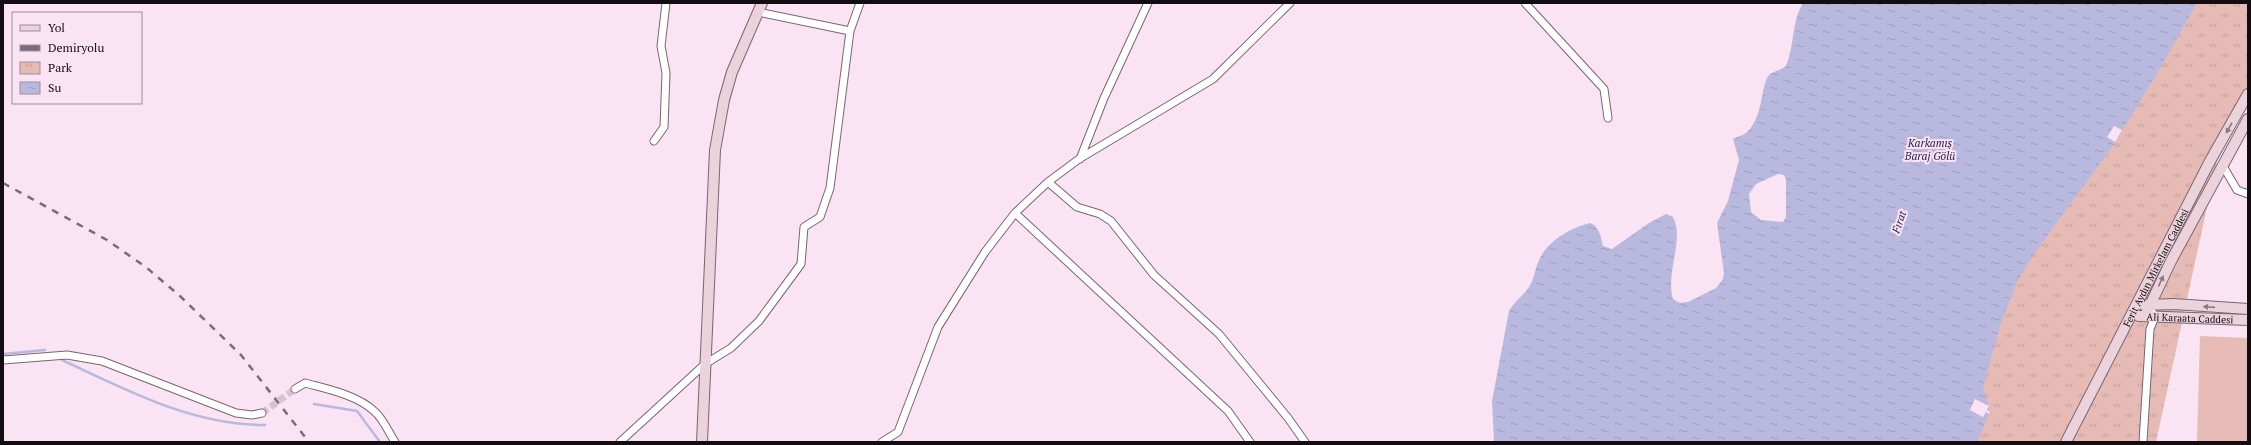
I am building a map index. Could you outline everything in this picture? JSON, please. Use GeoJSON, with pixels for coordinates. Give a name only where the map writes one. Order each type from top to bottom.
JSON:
{"type":"FeatureCollection","features":[{"type":"Feature","properties":{"kind":"street"},"geometry":{"type":"LineString","coordinates":[[654,141],[664,127],[666,73],[661,46],[666,3]]}},
{"type":"Feature","properties":{"kind":"street"},"geometry":{"type":"LineString","coordinates":[[620,442],[705,364],[731,348],[759,321],[801,264],[804,227],[820,217],[830,188],[850,31],[860,3]]}},
{"type":"Feature","properties":{"kind":"street"},"geometry":{"type":"LineString","coordinates":[[1079,159],[1104,98],[1148,3]]}},
{"type":"Feature","properties":{"kind":"street"},"geometry":{"type":"LineString","coordinates":[[882,442],[898,432],[938,327],[985,252],[1015,212],[1048,182],[1079,159],[1213,79],[1290,3]]}},
{"type":"Feature","properties":{"kind":"street"},"geometry":{"type":"LineString","coordinates":[[1525,3],[1604,89],[1608,118]]}},
{"type":"Feature","properties":{"kind":"street"},"geometry":{"type":"LineString","coordinates":[[702,442],[715,150],[724,100],[732,72],[760,7],[850,31]]}},
{"type":"Feature","properties":{"kind":"street","name":"Ferit Aydın Mirkelam Caddesi"},"geometry":{"type":"LineString","coordinates":[[2066,442],[2210,161],[2248,94]]}},
{"type":"Feature","properties":{"kind":"street","name":"Ferit Aydın Mirkelam Caddesi"},"geometry":{"type":"LineString","coordinates":[[2150,317],[2150,305],[2171,261],[2248,119]]}},
{"type":"Feature","properties":{"kind":"street"},"geometry":{"type":"LineString","coordinates":[[2223,166],[2238,190],[2248,194]]}},
{"type":"Feature","properties":{"kind":"street"},"geometry":{"type":"LineString","coordinates":[[1048,182],[1077,207],[1100,214],[1111,221],[1154,275],[1219,334],[1288,418],[1305,442]]}},
{"type":"Feature","properties":{"kind":"street"},"geometry":{"type":"LineString","coordinates":[[1015,212],[1228,411],[1250,442]]}},
{"type":"Feature","properties":{"kind":"street","name":"Ali Karaata Caddesi"},"geometry":{"type":"LineString","coordinates":[[2138,304],[2174,304],[2248,309]]}},
{"type":"Feature","properties":{"kind":"street","name":"Ali Karaata Caddesi"},"geometry":{"type":"LineString","coordinates":[[2131,316],[2248,320]]}},
{"type":"Feature","properties":{"kind":"street"},"geometry":{"type":"LineString","coordinates":[[2143,442],[2150,317]]}},
{"type":"Feature","properties":{"kind":"street"},"geometry":{"type":"LineString","coordinates":[[3,360],[67,355],[102,361],[236,413],[252,415],[262,413]]}},
{"type":"Feature","properties":{"kind":"street"},"geometry":{"type":"LineString","coordinates":[[295,389],[305,383],[328,389],[364,404],[375,411],[395,442]]}},
{"type":"Feature","properties":{"kind":"green space"},"geometry":{"type":"Polygon","coordinates":[[[2168,3],[2248,3],[2248,90],[2222,138],[2156,442],[1947,442],[1992,355],[2003,279],[2168,3]]]}},
{"type":"Feature","properties":{"kind":"green space"},"geometry":{"type":"Polygon","coordinates":[[[2200,336],[2248,338],[2248,442],[2197,442],[2200,336]]]}},
{"type":"Feature","properties":{"kind":"water","name":"Karkamış Baraj Gölü"},"geometry":{"type":"Polygon","coordinates":[[[1803,3],[2197,3],[2155,77],[2110,150],[2034,254],[2017,282],[2001,323],[1983,388],[1990,412],[1977,442],[1494,442],[1492,401],[1509,311],[1529,287],[1533,280],[1538,261],[1544,251],[1562,235],[1568,231],[1590,223],[1598,229],[1603,246],[1612,249],[1649,223],[1666,214],[1673,217],[1677,235],[1671,278],[1673,299],[1680,303],[1688,302],[1716,288],[1723,279],[1724,273],[1717,223],[1728,201],[1739,160],[1733,139],[1745,133],[1753,125],[1760,109],[1767,78],[1773,72],[1786,66],[1799,11],[1803,3]],[[1778,174],[1756,184],[1749,194],[1751,212],[1761,220],[1783,222],[1786,217],[1786,179],[1784,175],[1778,174]]]}},
{"type":"Feature","properties":{"kind":"pier"},"geometry":{"type":"Polygon","coordinates":[[[2114,126],[2122,130],[2115,142],[2107,137],[2114,126]]]}},
{"type":"Feature","properties":{"kind":"pier"},"geometry":{"type":"Polygon","coordinates":[[[1975,399],[1989,406],[1987,410],[1990,412],[1989,414],[1986,412],[1983,417],[1970,410],[1975,399]]]}},
{"type":"Feature","properties":{"kind":"waterway"},"geometry":{"type":"LineString","coordinates":[[3,354],[45,350]]}},
{"type":"Feature","properties":{"kind":"waterway"},"geometry":{"type":"LineString","coordinates":[[62,360],[160,404],[211,419],[265,425]]}},
{"type":"Feature","properties":{"kind":"waterway"},"geometry":{"type":"LineString","coordinates":[[314,404],[357,411],[380,442]]}},
{"type":"Feature","properties":{"kind":"tunnel"},"geometry":{"type":"LineString","coordinates":[[262,413],[295,389]]}},
{"type":"Feature","properties":{"kind":"railway"},"geometry":{"type":"LineString","coordinates":[[3,183],[107,240],[147,268],[180,296],[241,355],[309,442]]}},
{"type":"Feature","properties":{"kind":"water label","name":"Fırat"},"geometry":{"type":"Point","coordinates":[1899,222]}}]}
